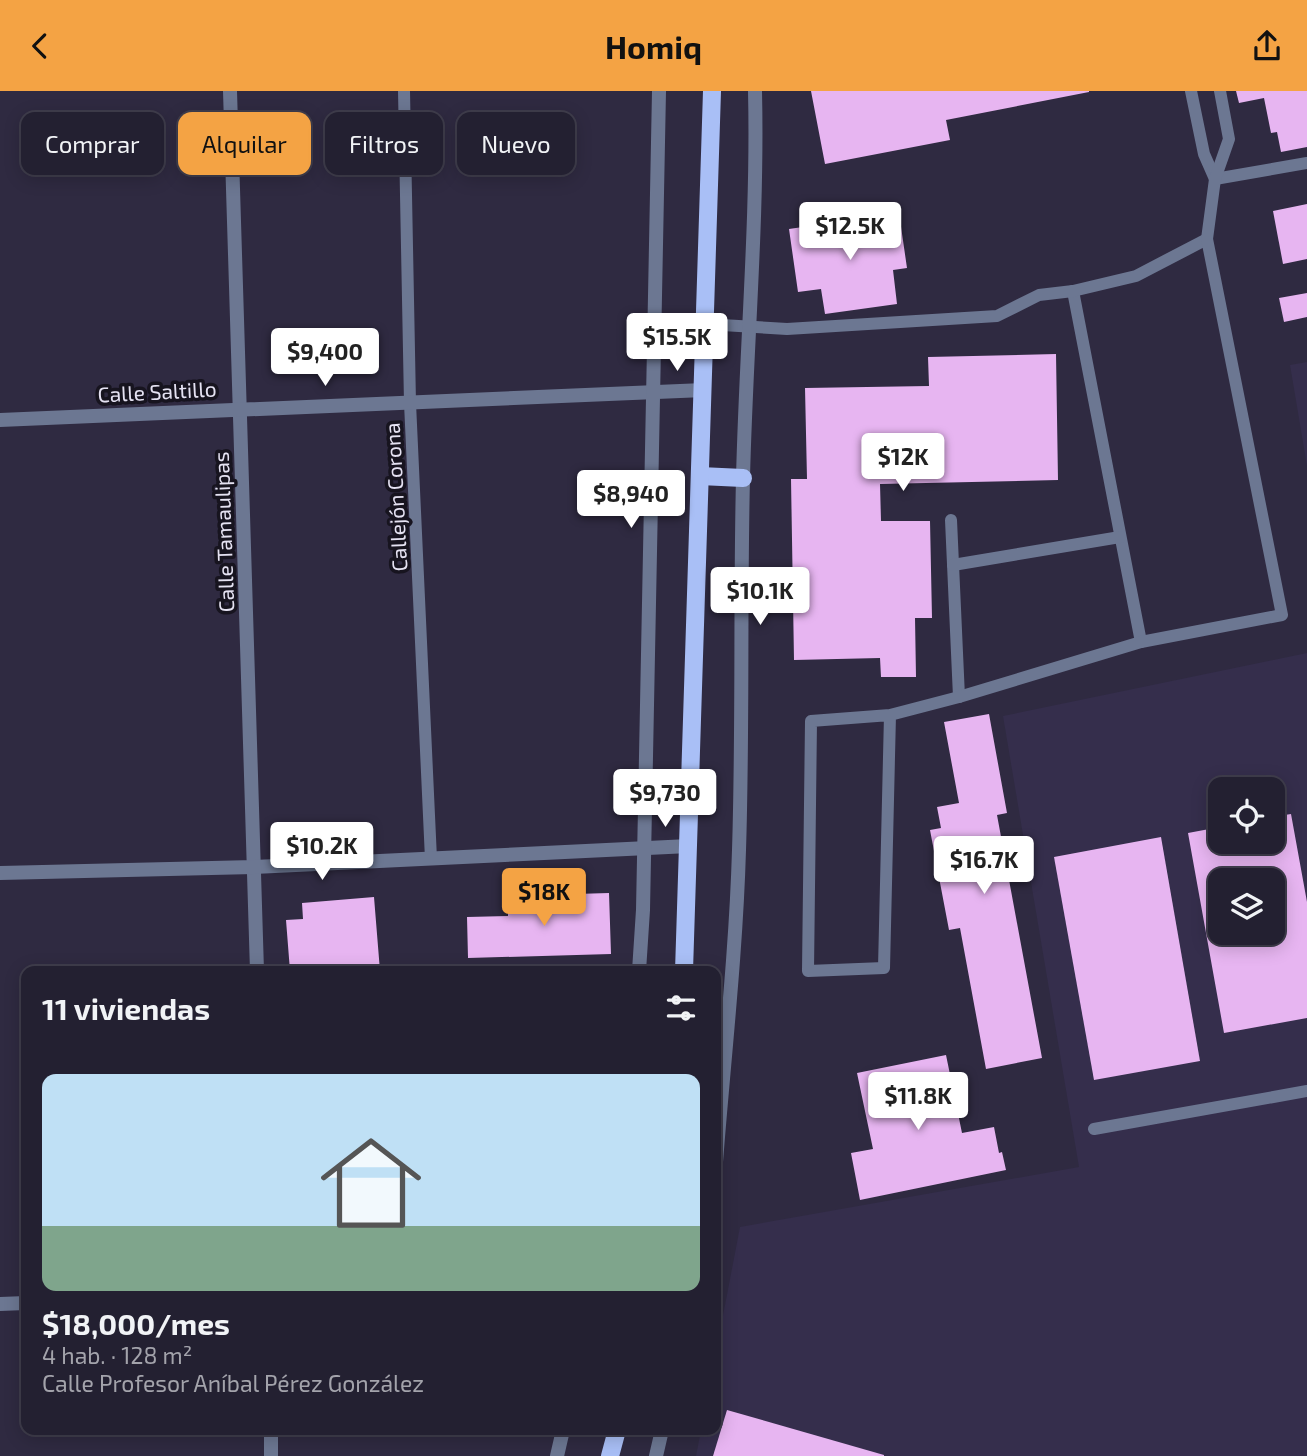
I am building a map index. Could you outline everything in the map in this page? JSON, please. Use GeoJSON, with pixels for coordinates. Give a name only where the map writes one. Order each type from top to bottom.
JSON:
{"type":"FeatureCollection","features":[{"type":"Feature","properties":{"kind":"main road"},"geometry":{"type":"LineString","coordinates":[[684,966],[712,91]]}},
{"type":"Feature","properties":{"kind":"main road"},"geometry":{"type":"LineString","coordinates":[[700,477],[743,478]]}},
{"type":"Feature","properties":{"kind":"main road"},"geometry":{"type":"LineString","coordinates":[[610,1456],[616,1435]]}},
{"type":"Feature","properties":{"kind":"street","name":"Calle Tamaulipas"},"geometry":{"type":"LineString","coordinates":[[230,91],[257,966]]}},
{"type":"Feature","properties":{"kind":"street"},"geometry":{"type":"LineString","coordinates":[[639,966],[643,910],[642,847],[659,91]]}},
{"type":"Feature","properties":{"kind":"street"},"geometry":{"type":"LineString","coordinates":[[721,1106],[733,971],[739,853],[743,478],[757,165],[755,91]]}},
{"type":"Feature","properties":{"kind":"street","name":"Calle Saltillo"},"geometry":{"type":"LineString","coordinates":[[0,420],[704,390]]}},
{"type":"Feature","properties":{"kind":"street"},"geometry":{"type":"LineString","coordinates":[[0,873],[254,867],[689,846]]}},
{"type":"Feature","properties":{"kind":"street"},"geometry":{"type":"LineString","coordinates":[[0,1304],[21,1303]]}},
{"type":"Feature","properties":{"kind":"street"},"geometry":{"type":"LineString","coordinates":[[271,1435],[271,1456]]}},
{"type":"Feature","properties":{"kind":"street"},"geometry":{"type":"LineString","coordinates":[[557,1456],[562,1435]]}},
{"type":"Feature","properties":{"kind":"street"},"geometry":{"type":"LineString","coordinates":[[656,1456],[661,1435]]}},
{"type":"Feature","properties":{"kind":"lane","name":"Callejón Corona"},"geometry":{"type":"LineString","coordinates":[[404,91],[410,403],[431,859]]}},
{"type":"Feature","properties":{"kind":"lane"},"geometry":{"type":"LineString","coordinates":[[1191,91],[1204,154],[1215,179]]}},
{"type":"Feature","properties":{"kind":"lane"},"geometry":{"type":"LineString","coordinates":[[890,715],[884,968],[808,971],[811,721],[890,715],[1141,642],[1282,615],[1207,239],[1215,179],[1229,139],[1220,91]]}},
{"type":"Feature","properties":{"kind":"lane"},"geometry":{"type":"LineString","coordinates":[[1215,179],[1307,163]]}},
{"type":"Feature","properties":{"kind":"lane"},"geometry":{"type":"LineString","coordinates":[[705,324],[787,329],[997,316],[1040,295],[1073,291],[1136,276],[1207,239]]}},
{"type":"Feature","properties":{"kind":"lane"},"geometry":{"type":"LineString","coordinates":[[1073,291],[1141,642]]}},
{"type":"Feature","properties":{"kind":"lane"},"geometry":{"type":"LineString","coordinates":[[951,520],[959,697]]}},
{"type":"Feature","properties":{"kind":"lane"},"geometry":{"type":"LineString","coordinates":[[953,565],[1120,537]]}},
{"type":"Feature","properties":{"kind":"lane"},"geometry":{"type":"LineString","coordinates":[[1094,1129],[1307,1091]]}},
{"type":"Feature","properties":{"kind":"shaded area"},"geometry":{"type":"Polygon","coordinates":[[[1307,362],[1307,466],[1290,365],[1307,362]]]}},
{"type":"Feature","properties":{"kind":"shaded area"},"geometry":{"type":"Polygon","coordinates":[[[1307,653],[1307,1456],[696,1456],[700,1435],[721,1435],[721,1326],[740,1227],[1079,1167],[1003,716],[1307,653]]]}},
{"type":"Feature","properties":{"kind":"building"},"geometry":{"type":"Polygon","coordinates":[[[811,91],[1089,92],[946,120],[950,140],[825,164],[811,91]]]}},
{"type":"Feature","properties":{"kind":"building"},"geometry":{"type":"Polygon","coordinates":[[[1236,91],[1307,91],[1307,147],[1281,152],[1277,132],[1271,133],[1264,98],[1239,103],[1236,91]]]}},
{"type":"Feature","properties":{"kind":"building"},"geometry":{"type":"Polygon","coordinates":[[[1307,204],[1307,259],[1283,264],[1273,211],[1307,204]]]}},
{"type":"Feature","properties":{"kind":"building"},"geometry":{"type":"Polygon","coordinates":[[[899,213],[907,268],[893,270],[897,304],[825,314],[821,289],[798,292],[789,229],[899,213]]]}},
{"type":"Feature","properties":{"kind":"building"},"geometry":{"type":"Polygon","coordinates":[[[1307,293],[1307,317],[1284,322],[1279,298],[1307,293]]]}},
{"type":"Feature","properties":{"kind":"building"},"geometry":{"type":"Polygon","coordinates":[[[1056,354],[1058,480],[880,484],[881,521],[930,521],[932,618],[915,618],[916,677],[881,677],[880,658],[794,660],[791,479],[807,479],[805,388],[929,386],[928,357],[1056,354]]]}},
{"type":"Feature","properties":{"kind":"building"},"geometry":{"type":"Polygon","coordinates":[[[989,714],[1007,813],[997,815],[1042,1058],[986,1069],[960,928],[949,930],[930,830],[941,828],[937,807],[959,803],[944,722],[989,714]]]}},
{"type":"Feature","properties":{"kind":"building"},"geometry":{"type":"Polygon","coordinates":[[[1291,814],[1307,902],[1307,1018],[1224,1033],[1208,945],[1285,945],[1285,868],[1208,868],[1208,944],[1188,833],[1208,829],[1208,854],[1285,854],[1285,815],[1291,814]]]}},
{"type":"Feature","properties":{"kind":"building"},"geometry":{"type":"Polygon","coordinates":[[[1161,837],[1200,1061],[1094,1080],[1054,857],[1161,837]]]}},
{"type":"Feature","properties":{"kind":"building"},"geometry":{"type":"Polygon","coordinates":[[[609,893],[611,954],[468,958],[467,917],[508,916],[508,896],[609,893]]]}},
{"type":"Feature","properties":{"kind":"building"},"geometry":{"type":"Polygon","coordinates":[[[374,897],[380,966],[290,966],[286,920],[303,919],[302,903],[374,897]]]}},
{"type":"Feature","properties":{"kind":"building"},"geometry":{"type":"Polygon","coordinates":[[[946,1055],[962,1133],[994,1127],[999,1153],[1002,1152],[1006,1170],[860,1200],[851,1153],[873,1149],[857,1073],[946,1055]]]}},
{"type":"Feature","properties":{"kind":"building"},"geometry":{"type":"Polygon","coordinates":[[[727,1410],[884,1456],[713,1456],[727,1410]]]}}]}
